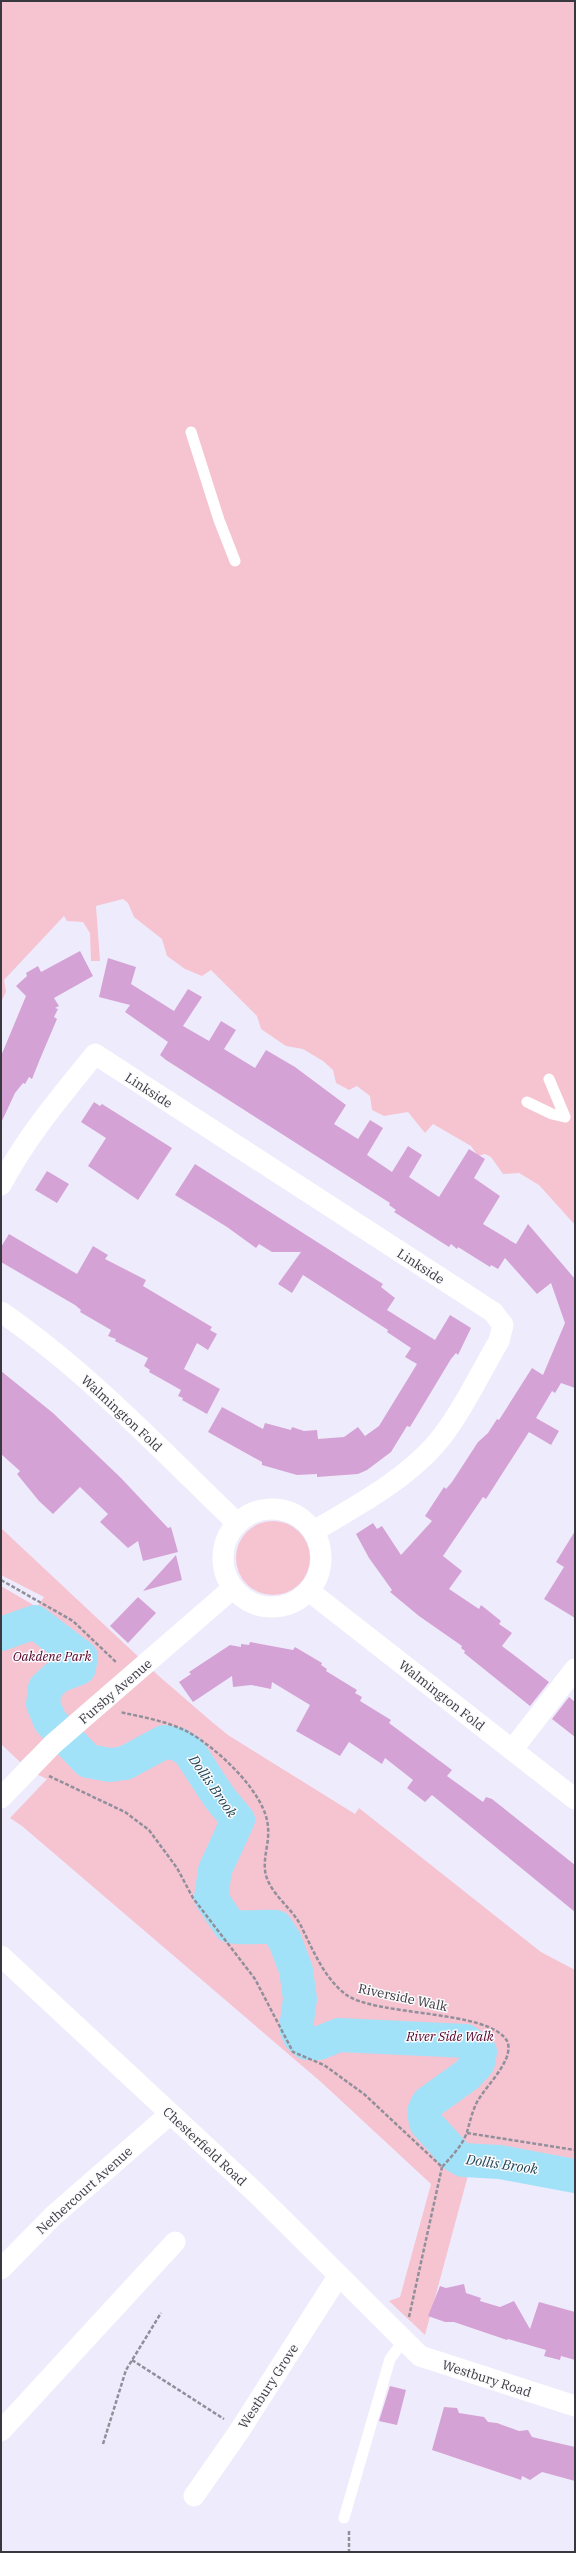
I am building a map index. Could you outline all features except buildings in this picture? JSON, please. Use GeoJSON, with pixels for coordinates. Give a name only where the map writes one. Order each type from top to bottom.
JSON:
{"type":"FeatureCollection","features":[{"type":"Feature","properties":{"kind":"street","name":"Linkside"},"geometry":{"type":"LineString","coordinates":[[1,1185],[12,1163],[93,1046],[493,1312],[503,1325],[499,1341],[436,1444],[418,1462],[379,1492],[314,1531]]}},
{"type":"Feature","properties":{"kind":"street","name":"Walmington Fold"},"geometry":{"type":"LineString","coordinates":[[1,1312],[44,1342],[86,1379],[237,1523]]}},
{"type":"Feature","properties":{"kind":"street"},"geometry":{"type":"LineString","coordinates":[[278,1508],[292,1512],[304,1520],[314,1531],[320,1546],[321,1562],[318,1577],[309,1591],[298,1600],[285,1606],[270,1607],[256,1604],[243,1598],[233,1588],[226,1575],[223,1561],[224,1548],[229,1534],[237,1523],[256,1511],[278,1508]]}},
{"type":"Feature","properties":{"kind":"street","name":"Fursby Avenue"},"geometry":{"type":"LineString","coordinates":[[1,1798],[53,1744],[233,1588]]}},
{"type":"Feature","properties":{"kind":"street","name":"Walmington Fold"},"geometry":{"type":"LineString","coordinates":[[309,1591],[575,1799]]}},
{"type":"Feature","properties":{"kind":"street"},"geometry":{"type":"LineString","coordinates":[[512,1750],[575,1669]]}},
{"type":"Feature","properties":{"kind":"street","name":"Chesterfield Road"},"geometry":{"type":"LineString","coordinates":[[1,1956],[339,2275],[404,2340]]}},
{"type":"Feature","properties":{"kind":"street","name":"Nethercourt Avenue"},"geometry":{"type":"LineString","coordinates":[[1,2269],[53,2216],[170,2114]]}},
{"type":"Feature","properties":{"kind":"street"},"geometry":{"type":"LineString","coordinates":[[1,2431],[176,2242]]}},
{"type":"Feature","properties":{"kind":"street","name":"Westbury Grove"},"geometry":{"type":"LineString","coordinates":[[194,2496],[240,2430],[339,2275]]}},
{"type":"Feature","properties":{"kind":"street","name":"Westbury Road"},"geometry":{"type":"LineString","coordinates":[[404,2340],[420,2356],[575,2406]]}},
{"type":"Feature","properties":{"kind":"lane"},"geometry":{"type":"LineString","coordinates":[[191,432],[219,520],[235,561]]}},
{"type":"Feature","properties":{"kind":"lane"},"geometry":{"type":"LineString","coordinates":[[527,1102],[552,1114],[565,1117],[549,1079]]}},
{"type":"Feature","properties":{"kind":"lane"},"geometry":{"type":"LineString","coordinates":[[344,2518],[390,2359],[404,2340]]}},
{"type":"Feature","properties":{"kind":"path"},"geometry":{"type":"LineString","coordinates":[[1,1580],[73,1621],[131,1677]]}},
{"type":"Feature","properties":{"kind":"path","name":"Riverside Walk"},"geometry":{"type":"LineString","coordinates":[[104,1701],[116,1711],[154,1720],[188,1732],[232,1765],[263,1806],[268,1828],[264,1869],[268,1883],[299,1922],[332,1982],[347,1995],[368,2003],[465,2019],[499,2032],[507,2041],[508,2050],[506,2061],[477,2102],[468,2122],[467,2133],[458,2148],[442,2167]]}},
{"type":"Feature","properties":{"kind":"path"},"geometry":{"type":"LineString","coordinates":[[33,1764],[50,1776],[125,1812],[149,1830],[177,1868],[193,1898],[255,1979],[293,2052],[324,2065],[364,2094],[442,2167],[404,2340]]}},
{"type":"Feature","properties":{"kind":"path"},"geometry":{"type":"LineString","coordinates":[[467,2133],[575,2150]]}},
{"type":"Feature","properties":{"kind":"path"},"geometry":{"type":"LineString","coordinates":[[103,2444],[126,2370],[161,2313]]}},
{"type":"Feature","properties":{"kind":"path"},"geometry":{"type":"LineString","coordinates":[[132,2360],[240,2430]]}},
{"type":"Feature","properties":{"kind":"path"},"geometry":{"type":"LineString","coordinates":[[344,2518],[348,2523],[350,2552]]}},
{"type":"Feature","properties":{"kind":"green space"},"geometry":{"type":"Polygon","coordinates":[[[1,1],[575,1],[575,1225],[539,1185],[519,1173],[503,1174],[491,1157],[485,1154],[478,1156],[471,1146],[433,1124],[425,1133],[408,1112],[384,1116],[372,1110],[370,1096],[357,1086],[349,1090],[336,1083],[333,1070],[323,1061],[303,1049],[286,1046],[261,1029],[257,1016],[211,970],[202,976],[185,969],[167,956],[162,939],[134,917],[128,903],[123,899],[96,906],[100,961],[91,961],[90,933],[83,922],[67,921],[64,916],[4,980],[6,992],[1,1002],[1,1]]]}},
{"type":"Feature","properties":{"kind":"green space"},"geometry":{"type":"Polygon","coordinates":[[[273,1521],[287,1524],[299,1532],[307,1544],[310,1558],[307,1572],[299,1584],[287,1592],[273,1595],[259,1592],[247,1584],[239,1572],[236,1558],[239,1544],[247,1532],[259,1524],[273,1521]]]}},
{"type":"Feature","properties":{"kind":"green space","name":"River Side Walk"},"geometry":{"type":"Polygon","coordinates":[[[1,1528],[160,1677],[228,1735],[355,1814],[359,1808],[541,1952],[575,1970],[575,2182],[470,2168],[425,2335],[389,2301],[400,2297],[431,2184],[321,2082],[22,1826],[10,1818],[47,1779],[34,1773],[40,1743],[20,1762],[1,1744],[1,1586],[37,1607],[44,1597],[1,1575],[1,1528]]]}},
{"type":"Feature","properties":{"kind":"waterway","name":"Dollis Brook"},"geometry":{"type":"LineString","coordinates":[[1,1634],[35,1622],[81,1657],[79,1668],[58,1676],[45,1688],[43,1704],[50,1721],[88,1761],[110,1765],[125,1763],[164,1742],[178,1744],[189,1751],[219,1797],[238,1820],[215,1870],[211,1898],[230,1926],[276,1927],[285,1941],[296,1970],[300,1999],[296,2028],[300,2037],[307,2043],[319,2043],[339,2035],[466,2041],[480,2052],[478,2063],[467,2075],[428,2103],[424,2112],[426,2123],[456,2156],[463,2160],[500,2162],[575,2176]]}},
{"type":"Feature","properties":{"kind":"park label","name":"Oakdene Park"},"geometry":{"type":"Point","coordinates":[52,1656]}}]}
